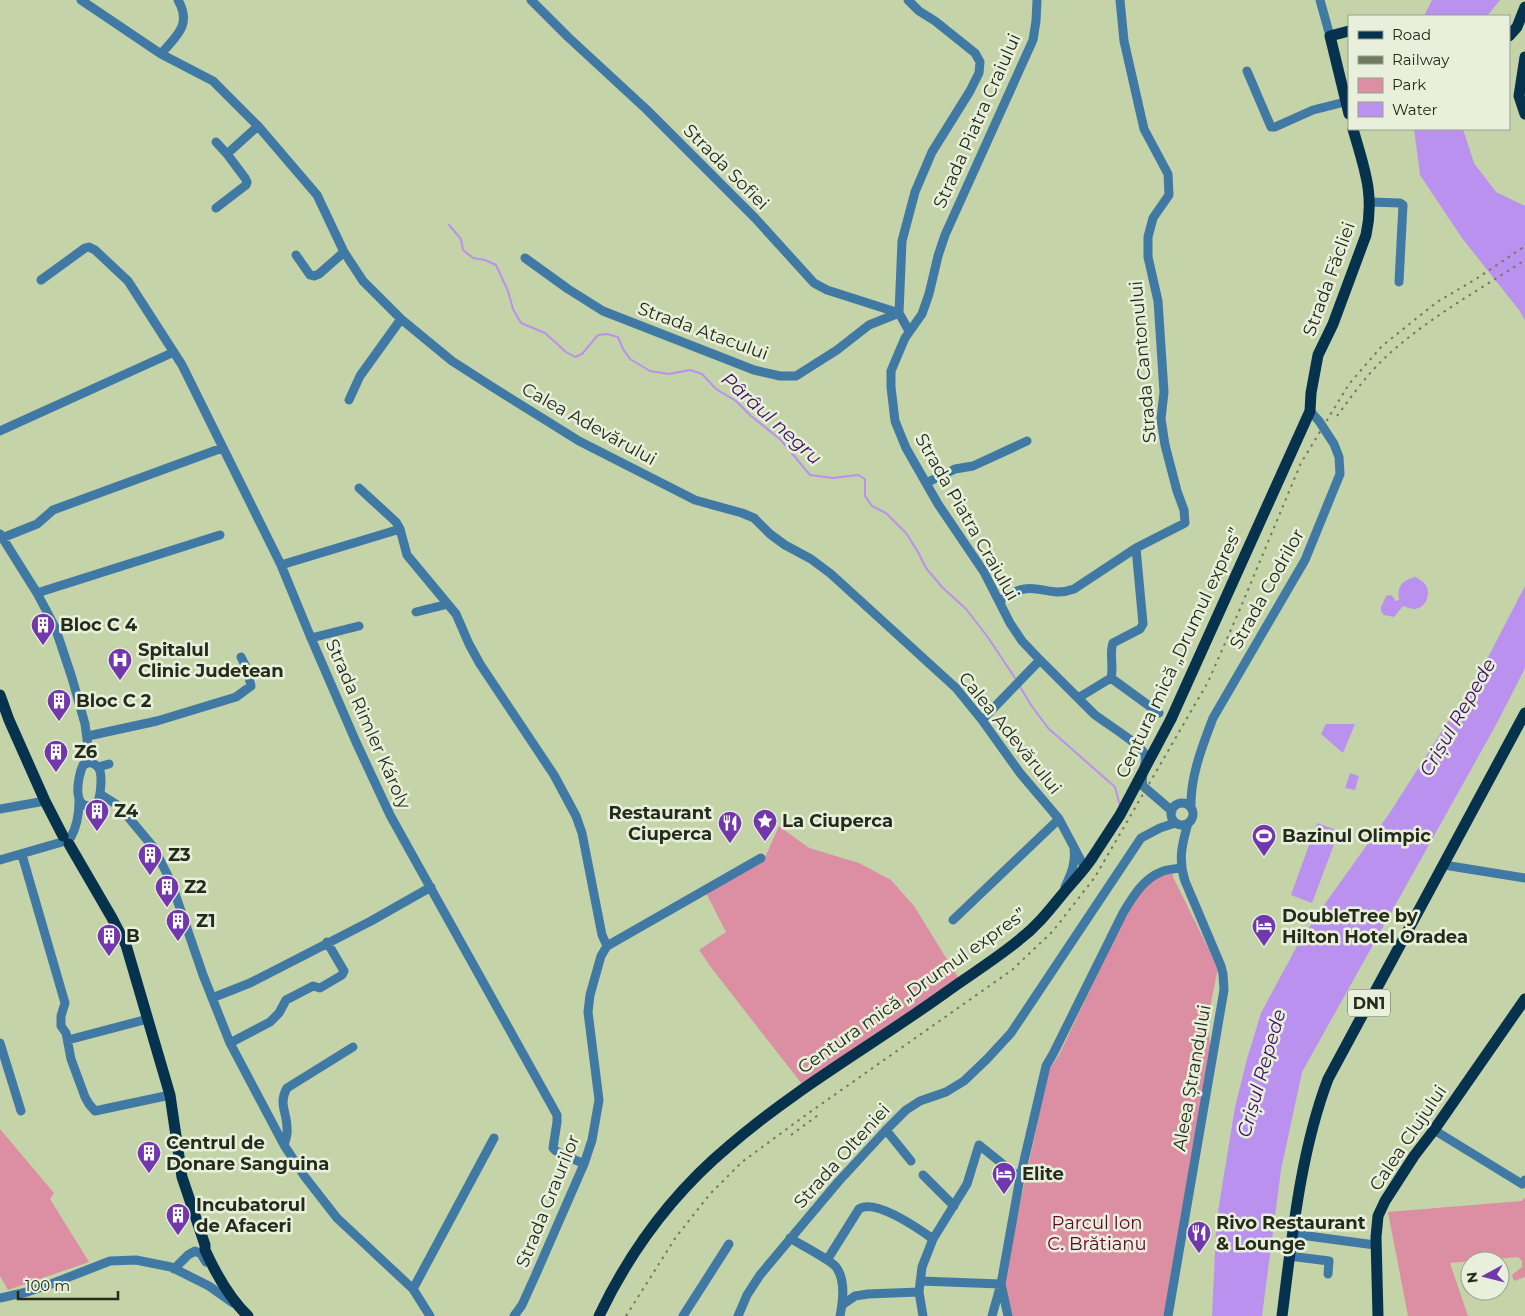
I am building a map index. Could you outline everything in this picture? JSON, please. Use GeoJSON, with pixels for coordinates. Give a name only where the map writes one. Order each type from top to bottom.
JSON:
{"type":"FeatureCollection","features":[{"type":"Feature","properties":{"kind":"main road"},"geometry":{"type":"LineString","coordinates":[[1510,35],[1517,27],[1525,7]]}},
{"type":"Feature","properties":{"kind":"main road"},"geometry":{"type":"LineString","coordinates":[[1348,30],[1330,36],[1348,111]]}},
{"type":"Feature","properties":{"kind":"main road"},"geometry":{"type":"LineString","coordinates":[[1525,57],[1519,96],[1525,114]]}},
{"type":"Feature","properties":{"kind":"main road","name":"Strada Făcliei"},"geometry":{"type":"LineString","coordinates":[[1310,412],[1312,384],[1318,356],[1333,324],[1366,236],[1369,221],[1370,202],[1366,176],[1353,130]]}},
{"type":"Feature","properties":{"kind":"main road","name":"Centura mică „Drumul expres”"},"geometry":{"type":"LineString","coordinates":[[599,1316],[612,1290],[645,1237],[683,1190],[728,1147],[786,1101],[925,1008],[1019,940],[1041,921],[1088,863],[1120,815],[1172,719],[1310,412]]}},
{"type":"Feature","properties":{"kind":"main road"},"geometry":{"type":"LineString","coordinates":[[0,695],[45,801],[126,945],[170,1095],[182,1177],[205,1245],[205,1250],[216,1282],[244,1312]]}},
{"type":"Feature","properties":{"kind":"main road","name":"DN1"},"geometry":{"type":"LineString","coordinates":[[1282,1316],[1293,1234],[1312,1126],[1328,1079],[1523,720]]}},
{"type":"Feature","properties":{"kind":"main road","name":"Calea Clujului"},"geometry":{"type":"LineString","coordinates":[[1378,1316],[1376,1245],[1378,1216],[1385,1201],[1414,1156],[1525,999]]}},
{"type":"Feature","properties":{"kind":"main road"},"geometry":{"type":"LineString","coordinates":[[205,1245],[212,1252],[231,1284],[244,1312]]}},
{"type":"Feature","properties":{"kind":"street","name":"Calea Adevărului"},"geometry":{"type":"LineString","coordinates":[[81,0],[161,54],[212,80],[258,126],[317,195],[344,252],[363,280],[400,319],[452,361],[579,441],[695,500],[754,518],[777,540],[811,559],[831,574],[956,688],[982,720],[1020,773],[1059,819],[1074,846],[1088,863]]}},
{"type":"Feature","properties":{"kind":"street"},"geometry":{"type":"LineString","coordinates":[[161,54],[181,31],[183,26],[183,13],[178,0]]}},
{"type":"Feature","properties":{"kind":"street","name":"Strada Sofiei"},"geometry":{"type":"LineString","coordinates":[[531,0],[653,116],[754,218],[814,283],[826,290],[899,313]]}},
{"type":"Feature","properties":{"kind":"street"},"geometry":{"type":"LineString","coordinates":[[908,0],[919,11],[935,20],[975,53],[980,62],[979,73],[970,91],[932,152],[916,192],[902,241],[899,313],[908,331]]}},
{"type":"Feature","properties":{"kind":"street","name":"Strada Piatra Craiului"},"geometry":{"type":"LineString","coordinates":[[1037,0],[1036,21],[1032,40],[945,235],[922,314],[908,331],[891,371],[890,387],[895,421],[906,448],[950,525],[984,572],[1010,623],[1022,641],[1104,722],[1137,744],[1144,752],[1146,758],[1143,770],[1143,786],[1175,814]]}},
{"type":"Feature","properties":{"kind":"street","name":"Strada Cantonului"},"geometry":{"type":"LineString","coordinates":[[1120,0],[1124,41],[1144,129],[1168,174],[1170,189],[1169,195],[1154,218],[1148,237],[1148,257],[1158,302],[1164,392],[1161,419],[1165,444],[1184,510],[1185,523],[1136,548]]}},
{"type":"Feature","properties":{"kind":"street"},"geometry":{"type":"LineString","coordinates":[[1320,0],[1330,36]]}},
{"type":"Feature","properties":{"kind":"street"},"geometry":{"type":"LineString","coordinates":[[1247,71],[1271,127],[1313,110],[1345,102]]}},
{"type":"Feature","properties":{"kind":"street"},"geometry":{"type":"LineString","coordinates":[[227,154],[258,126]]}},
{"type":"Feature","properties":{"kind":"street"},"geometry":{"type":"LineString","coordinates":[[216,142],[246,178],[247,182],[246,185],[216,208]]}},
{"type":"Feature","properties":{"kind":"street"},"geometry":{"type":"LineString","coordinates":[[1370,202],[1400,203],[1403,205],[1399,282]]}},
{"type":"Feature","properties":{"kind":"street","name":"Strada Rimler Károly"},"geometry":{"type":"LineString","coordinates":[[41,280],[85,248],[89,247],[95,250],[128,281],[182,365],[281,564],[356,742],[390,815],[557,1115],[553,1148],[584,1164]]}},
{"type":"Feature","properties":{"kind":"street"},"geometry":{"type":"LineString","coordinates":[[296,255],[310,275],[314,276],[319,274],[344,252]]}},
{"type":"Feature","properties":{"kind":"street","name":"Strada Atacului"},"geometry":{"type":"LineString","coordinates":[[525,258],[603,311],[754,370],[780,376],[796,376],[837,350],[869,325],[899,313]]}},
{"type":"Feature","properties":{"kind":"street"},"geometry":{"type":"LineString","coordinates":[[349,400],[360,376],[400,319]]}},
{"type":"Feature","properties":{"kind":"street"},"geometry":{"type":"LineString","coordinates":[[0,430],[174,352]]}},
{"type":"Feature","properties":{"kind":"street","name":"Strada Codrilor"},"geometry":{"type":"LineString","coordinates":[[1175,814],[1192,782],[1213,718],[1305,560],[1340,474],[1334,444],[1310,412]]}},
{"type":"Feature","properties":{"kind":"street"},"geometry":{"type":"LineString","coordinates":[[926,483],[955,469],[973,466],[1027,441]]}},
{"type":"Feature","properties":{"kind":"street"},"geometry":{"type":"LineString","coordinates":[[102,799],[100,774],[94,765],[72,678],[55,627],[37,593],[1,536],[37,524],[54,510],[222,448]]}},
{"type":"Feature","properties":{"kind":"street"},"geometry":{"type":"LineString","coordinates":[[359,488],[390,514],[396,522],[400,529],[407,555],[456,614],[480,664],[554,775],[576,816],[582,833],[602,935],[607,946],[761,858]]}},
{"type":"Feature","properties":{"kind":"street"},"geometry":{"type":"LineString","coordinates":[[281,564],[400,529]]}},
{"type":"Feature","properties":{"kind":"street"},"geometry":{"type":"LineString","coordinates":[[37,593],[220,535]]}},
{"type":"Feature","properties":{"kind":"street"},"geometry":{"type":"LineString","coordinates":[[999,601],[1022,589],[1064,593],[1074,589],[1136,548],[1143,620],[1142,627],[1138,631],[1113,643],[1111,649],[1111,678]]}},
{"type":"Feature","properties":{"kind":"street"},"geometry":{"type":"LineString","coordinates":[[416,612],[448,604]]}},
{"type":"Feature","properties":{"kind":"street"},"geometry":{"type":"LineString","coordinates":[[311,638],[359,626]]}},
{"type":"Feature","properties":{"kind":"street"},"geometry":{"type":"LineString","coordinates":[[88,736],[157,721],[236,697],[250,686],[250,680],[241,657]]}},
{"type":"Feature","properties":{"kind":"street"},"geometry":{"type":"LineString","coordinates":[[982,720],[991,713],[1040,660]]}},
{"type":"Feature","properties":{"kind":"street"},"geometry":{"type":"LineString","coordinates":[[1078,698],[1111,678]]}},
{"type":"Feature","properties":{"kind":"street"},"geometry":{"type":"LineString","coordinates":[[1111,678],[1159,713]]}},
{"type":"Feature","properties":{"kind":"street"},"geometry":{"type":"LineString","coordinates":[[0,860],[22,855],[66,840],[75,830],[81,768],[85,764],[109,764]]}},
{"type":"Feature","properties":{"kind":"street","name":"Strada Codrilor"},"geometry":{"type":"LineString","coordinates":[[1188,823],[1192,818],[1192,782]]}},
{"type":"Feature","properties":{"kind":"street"},"geometry":{"type":"LineString","coordinates":[[79,799],[82,805],[86,806]]}},
{"type":"Feature","properties":{"kind":"street"},"geometry":{"type":"LineString","coordinates":[[78,814],[86,806],[102,799],[119,806],[154,848],[171,882],[230,1043],[284,1145],[305,1177],[337,1218],[413,1290],[430,1316]]}},
{"type":"Feature","properties":{"kind":"street"},"geometry":{"type":"LineString","coordinates":[[0,809],[45,801]]}},
{"type":"Feature","properties":{"kind":"street"},"geometry":{"type":"LineString","coordinates":[[1175,814],[1186,804],[1191,808]]}},
{"type":"Feature","properties":{"kind":"street","name":"Strada Olteniei"},"geometry":{"type":"LineString","coordinates":[[738,1316],[747,1295],[760,1275],[790,1238],[886,1130],[906,1110],[920,1101],[946,1092],[964,1081],[1011,1032],[1141,838],[1160,828],[1175,814],[1185,824],[1188,823]]}},
{"type":"Feature","properties":{"kind":"street","name":"Aleea Ștrandului"},"geometry":{"type":"LineString","coordinates":[[1175,814],[1182,853]]}},
{"type":"Feature","properties":{"kind":"street"},"geometry":{"type":"LineString","coordinates":[[954,920],[1059,819]]}},
{"type":"Feature","properties":{"kind":"street","name":"Aleea Ștrandului"},"geometry":{"type":"LineString","coordinates":[[1168,1316],[1224,990],[1221,966],[1181,868],[1188,823]]}},
{"type":"Feature","properties":{"kind":"street"},"geometry":{"type":"LineString","coordinates":[[1061,896],[1073,869],[1074,846]]}},
{"type":"Feature","properties":{"kind":"street"},"geometry":{"type":"LineString","coordinates":[[22,855],[65,1004],[60,1021],[61,1026],[66,1033],[71,1059],[89,1104],[95,1111],[170,1095]]}},
{"type":"Feature","properties":{"kind":"street"},"geometry":{"type":"LineString","coordinates":[[1444,865],[1525,878]]}},
{"type":"Feature","properties":{"kind":"street"},"geometry":{"type":"LineString","coordinates":[[992,1316],[1001,1284],[1020,1178],[1046,1066],[1122,913],[1141,886],[1155,875],[1162,871],[1181,868]]}},
{"type":"Feature","properties":{"kind":"street"},"geometry":{"type":"LineString","coordinates":[[212,998],[250,983],[431,888]]}},
{"type":"Feature","properties":{"kind":"street"},"geometry":{"type":"LineString","coordinates":[[230,1043],[270,1022],[279,1013],[286,1000],[313,986],[320,988],[342,975],[344,971],[327,942]]}},
{"type":"Feature","properties":{"kind":"street","name":"Strada Graurilor"},"geometry":{"type":"LineString","coordinates":[[514,1316],[529,1290],[584,1164],[592,1140],[599,1100],[588,1012],[590,995],[601,956],[607,946]]}},
{"type":"Feature","properties":{"kind":"street"},"geometry":{"type":"LineString","coordinates":[[68,1040],[148,1018]]}},
{"type":"Feature","properties":{"kind":"street"},"geometry":{"type":"LineString","coordinates":[[0,1043],[21,1111]]}},
{"type":"Feature","properties":{"kind":"street"},"geometry":{"type":"LineString","coordinates":[[284,1145],[287,1127],[283,1096],[287,1088],[353,1047]]}},
{"type":"Feature","properties":{"kind":"street"},"geometry":{"type":"LineString","coordinates":[[886,1130],[911,1161]]}},
{"type":"Feature","properties":{"kind":"street"},"geometry":{"type":"LineString","coordinates":[[1434,1130],[1523,1182]]}},
{"type":"Feature","properties":{"kind":"street"},"geometry":{"type":"LineString","coordinates":[[413,1290],[494,1138]]}},
{"type":"Feature","properties":{"kind":"street"},"geometry":{"type":"LineString","coordinates":[[923,1316],[919,1292],[922,1267],[933,1239],[967,1184],[979,1145],[1020,1178]]}},
{"type":"Feature","properties":{"kind":"street"},"geometry":{"type":"LineString","coordinates":[[924,1176],[954,1206]]}},
{"type":"Feature","properties":{"kind":"street"},"geometry":{"type":"LineString","coordinates":[[827,1260],[859,1209],[863,1206],[870,1206],[908,1221],[933,1239]]}},
{"type":"Feature","properties":{"kind":"street"},"geometry":{"type":"LineString","coordinates":[[1293,1234],[1376,1245]]}},
{"type":"Feature","properties":{"kind":"street"},"geometry":{"type":"LineString","coordinates":[[790,1238],[835,1265],[840,1273],[842,1284],[840,1316]]}},
{"type":"Feature","properties":{"kind":"street"},"geometry":{"type":"LineString","coordinates":[[683,1316],[729,1244]]}},
{"type":"Feature","properties":{"kind":"street"},"geometry":{"type":"LineString","coordinates":[[174,1268],[188,1254],[195,1251],[201,1254],[216,1282]]}},
{"type":"Feature","properties":{"kind":"street"},"geometry":{"type":"LineString","coordinates":[[1290,1256],[1329,1261],[1328,1274]]}},
{"type":"Feature","properties":{"kind":"street"},"geometry":{"type":"LineString","coordinates":[[0,1298],[52,1284],[110,1261],[136,1260],[174,1268],[216,1282]]}},
{"type":"Feature","properties":{"kind":"street"},"geometry":{"type":"LineString","coordinates":[[920,1281],[1001,1284]]}},
{"type":"Feature","properties":{"kind":"street"},"geometry":{"type":"LineString","coordinates":[[1001,1284],[1008,1316]]}},
{"type":"Feature","properties":{"kind":"street"},"geometry":{"type":"LineString","coordinates":[[842,1305],[856,1296],[919,1292]]}},
{"type":"Feature","properties":{"kind":"green space"},"geometry":{"type":"Polygon","coordinates":[[[779,826],[809,848],[859,863],[891,880],[914,906],[961,982],[805,1088],[699,950],[726,932],[705,891],[764,860],[779,826]]]}},
{"type":"Feature","properties":{"kind":"green space","name":"Parcul Ion C. Brătianu"},"geometry":{"type":"Polygon","coordinates":[[[1173,872],[1173,877],[1218,968],[1208,1017],[1211,1061],[1165,1316],[1012,1316],[1003,1282],[1049,1070],[1059,1055],[1126,914],[1148,882],[1173,872]]]}},
{"type":"Feature","properties":{"kind":"green space"},"geometry":{"type":"Polygon","coordinates":[[[0,1129],[54,1193],[50,1199],[89,1262],[8,1290],[0,1276],[0,1129]]]}},
{"type":"Feature","properties":{"kind":"green space"},"geometry":{"type":"Polygon","coordinates":[[[1525,1198],[1525,1277],[1514,1281],[1512,1275],[1522,1267],[1522,1261],[1518,1257],[1510,1258],[1510,1251],[1460,1251],[1460,1262],[1450,1263],[1460,1292],[1460,1301],[1463,1301],[1468,1316],[1408,1316],[1388,1212],[1521,1201],[1525,1198]]]}},
{"type":"Feature","properties":{"kind":"water"},"geometry":{"type":"Polygon","coordinates":[[[1432,0],[1500,0],[1488,15],[1424,15],[1432,0]]]}},
{"type":"Feature","properties":{"kind":"water"},"geometry":{"type":"Polygon","coordinates":[[[1414,130],[1463,130],[1474,163],[1496,192],[1525,206],[1525,320],[1462,238],[1420,175],[1414,130]]]}},
{"type":"Feature","properties":{"kind":"water"},"geometry":{"type":"Polygon","coordinates":[[[1415,577],[1423,582],[1427,588],[1428,596],[1425,603],[1415,609],[1403,606],[1394,617],[1384,615],[1381,607],[1386,596],[1391,595],[1395,601],[1399,600],[1401,584],[1415,577]]]}},
{"type":"Feature","properties":{"kind":"water","name":"Crișul Repede"},"geometry":{"type":"Polygon","coordinates":[[[1525,586],[1525,668],[1497,723],[1302,1072],[1281,1170],[1262,1316],[1212,1316],[1219,1205],[1235,1107],[1261,1013],[1297,946],[1389,814],[1483,667],[1525,586]]]}},
{"type":"Feature","properties":{"kind":"water"},"geometry":{"type":"Polygon","coordinates":[[[1326,724],[1355,724],[1343,753],[1321,734],[1326,724]]]}},
{"type":"Feature","properties":{"kind":"water"},"geometry":{"type":"Polygon","coordinates":[[[1350,773],[1359,776],[1355,790],[1345,788],[1350,773]]]}},
{"type":"Feature","properties":{"kind":"water"},"geometry":{"type":"Polygon","coordinates":[[[1317,823],[1339,831],[1312,903],[1291,895],[1317,823]]]}},
{"type":"Feature","properties":{"kind":"waterway","name":"Pârâul negru"},"geometry":{"type":"LineString","coordinates":[[449,225],[461,239],[463,250],[473,258],[485,260],[496,265],[508,291],[513,309],[521,323],[545,333],[566,352],[575,357],[582,354],[598,335],[607,334],[618,337],[630,359],[650,371],[669,374],[690,370],[702,374],[716,389],[736,401],[751,416],[781,440],[810,475],[833,478],[858,475],[865,479],[865,496],[872,506],[886,513],[906,533],[926,568],[942,587],[966,609],[987,636],[1017,681]]}},
{"type":"Feature","properties":{"kind":"waterway","name":"Pârâul negru"},"geometry":{"type":"LineString","coordinates":[[1019,685],[1048,728],[1115,787],[1120,806]]}},
{"type":"Feature","properties":{"kind":"railway"},"geometry":{"type":"LineString","coordinates":[[626,1316],[676,1237],[710,1194],[742,1162],[1012,970],[1053,931],[1095,877],[1208,682],[1301,463],[1349,384],[1382,346],[1437,302],[1476,279],[1525,246]]}},
{"type":"Feature","properties":{"kind":"railway"},"geometry":{"type":"LineString","coordinates":[[1337,416],[1355,391],[1389,354],[1455,304],[1525,260]]}},
{"type":"Feature","properties":{"kind":"railway"},"geometry":{"type":"LineString","coordinates":[[791,1135],[821,1113]]}},
{"type":"Feature","properties":{"kind":"place","name":"Bloc C 4"},"geometry":{"type":"Point","coordinates":[43,646]}},
{"type":"Feature","properties":{"kind":"place","name":"Spitalul Clinic Judetean"},"geometry":{"type":"Point","coordinates":[120,681]}},
{"type":"Feature","properties":{"kind":"place","name":"Bloc C 2"},"geometry":{"type":"Point","coordinates":[59,722]}},
{"type":"Feature","properties":{"kind":"place","name":"Z6"},"geometry":{"type":"Point","coordinates":[56,773]}},
{"type":"Feature","properties":{"kind":"place","name":"Z4"},"geometry":{"type":"Point","coordinates":[97,832]}},
{"type":"Feature","properties":{"kind":"place","name":"La Ciuperca"},"geometry":{"type":"Point","coordinates":[765,842]}},
{"type":"Feature","properties":{"kind":"place","name":"Restaurant Ciuperca"},"geometry":{"type":"Point","coordinates":[730,844]}},
{"type":"Feature","properties":{"kind":"place","name":"Bazinul Olimpic"},"geometry":{"type":"Point","coordinates":[1264,857]}},
{"type":"Feature","properties":{"kind":"place","name":"Z3"},"geometry":{"type":"Point","coordinates":[150,876]}},
{"type":"Feature","properties":{"kind":"place","name":"Z2"},"geometry":{"type":"Point","coordinates":[167,908]}},
{"type":"Feature","properties":{"kind":"place","name":"Z1"},"geometry":{"type":"Point","coordinates":[178,942]}},
{"type":"Feature","properties":{"kind":"place","name":"DoubleTree by Hilton Hotel Oradea"},"geometry":{"type":"Point","coordinates":[1264,947]}},
{"type":"Feature","properties":{"kind":"place","name":"B"},"geometry":{"type":"Point","coordinates":[109,957]}},
{"type":"Feature","properties":{"kind":"place","name":"Centrul de Donare Sanguina"},"geometry":{"type":"Point","coordinates":[149,1174]}},
{"type":"Feature","properties":{"kind":"place","name":"Elite"},"geometry":{"type":"Point","coordinates":[1004,1195]}},
{"type":"Feature","properties":{"kind":"place","name":"Incubatorul de Afaceri"},"geometry":{"type":"Point","coordinates":[178,1236]}},
{"type":"Feature","properties":{"kind":"place","name":"Rivo Restaurant & Lounge"},"geometry":{"type":"Point","coordinates":[1199,1254]}}]}
